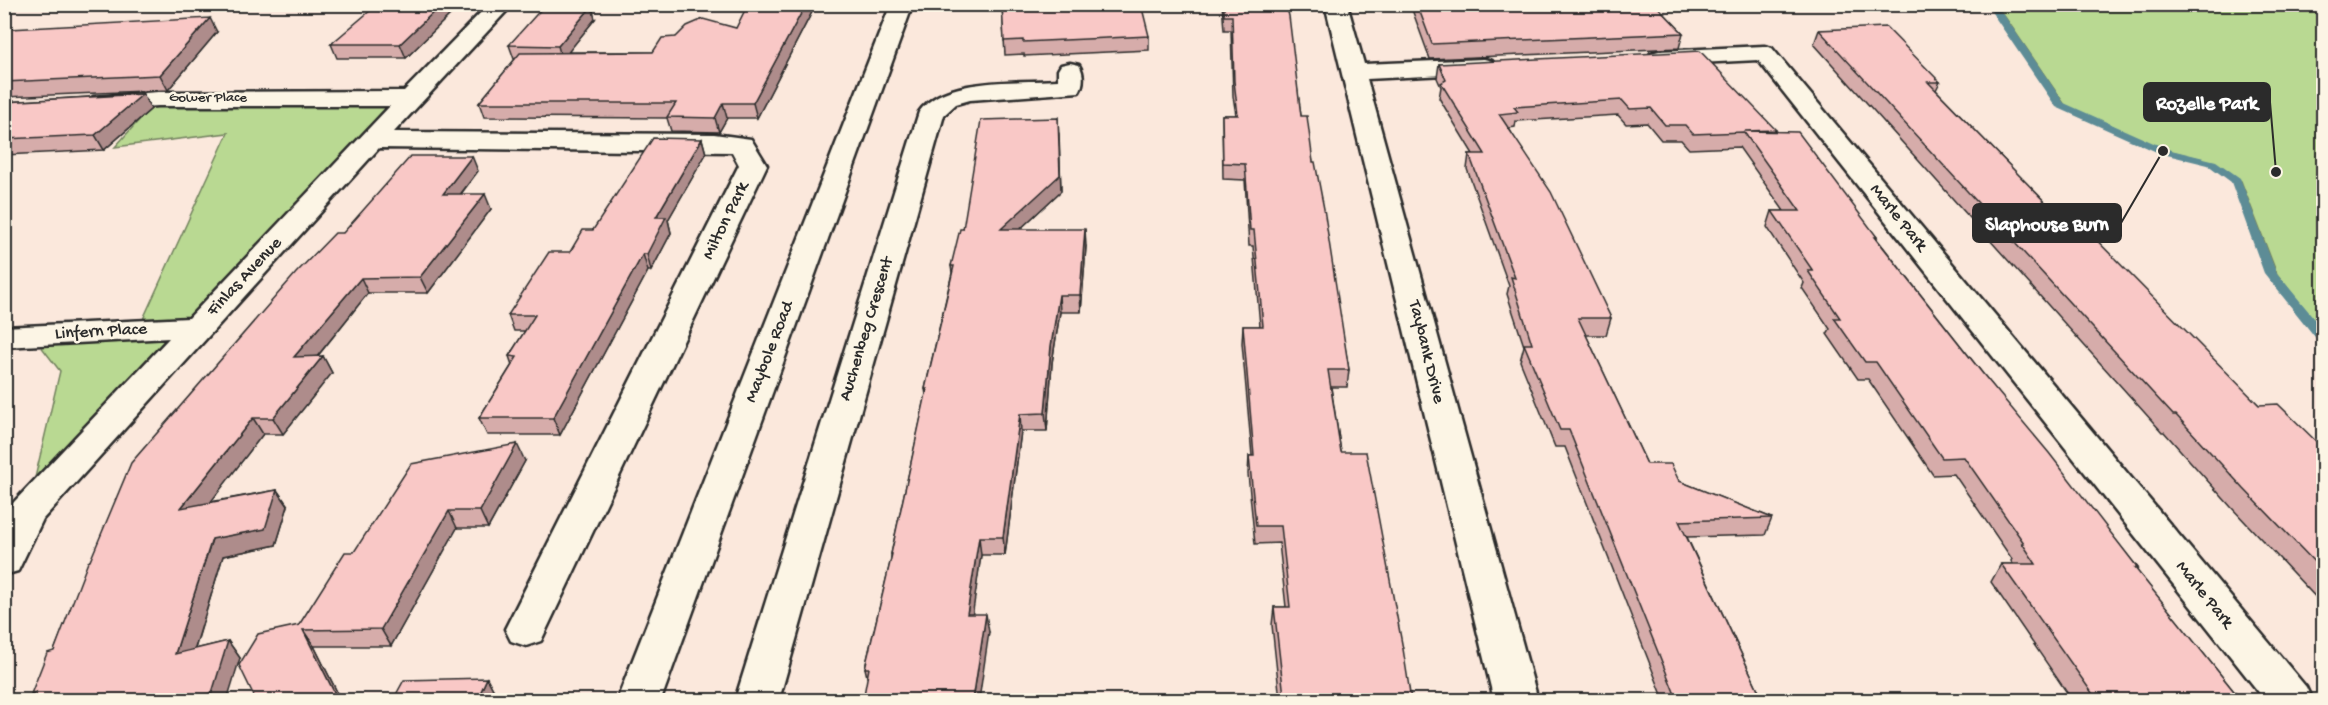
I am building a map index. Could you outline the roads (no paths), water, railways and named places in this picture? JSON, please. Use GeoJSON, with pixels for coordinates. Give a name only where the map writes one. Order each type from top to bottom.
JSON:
{"type":"FeatureCollection","features":[{"type":"Feature","properties":{"kind":"street","name":"Finlas Avenue"},"geometry":{"type":"LineString","coordinates":[[4,560],[27,512],[411,98],[502,4]]}},
{"type":"Feature","properties":{"kind":"street","name":"Maybole Road"},"geometry":{"type":"LineString","coordinates":[[639,700],[902,4]]}},
{"type":"Feature","properties":{"kind":"street","name":"Taybank Drive"},"geometry":{"type":"LineString","coordinates":[[1336,4],[1516,700]]}},
{"type":"Feature","properties":{"kind":"street","name":"Marle Park"},"geometry":{"type":"LineString","coordinates":[[1635,59],[1764,53],[2290,700]]}},
{"type":"Feature","properties":{"kind":"street"},"geometry":{"type":"LineString","coordinates":[[1354,72],[1506,65]]}},
{"type":"Feature","properties":{"kind":"street","name":"Auchenbeg Crescent"},"geometry":{"type":"LineString","coordinates":[[757,700],[932,112],[946,99],[969,93],[1070,87],[1070,70]]}},
{"type":"Feature","properties":{"kind":"street","name":"Gower Place"},"geometry":{"type":"LineString","coordinates":[[75,103],[158,99],[411,98]]}},
{"type":"Feature","properties":{"kind":"street","name":"Milton Park"},"geometry":{"type":"LineString","coordinates":[[372,140],[714,142],[742,146],[753,165],[526,629]]}},
{"type":"Feature","properties":{"kind":"street","name":"Linfern Place"},"geometry":{"type":"LineString","coordinates":[[4,337],[198,327]]}},
{"type":"Feature","properties":{"kind":"waterway"},"geometry":{"type":"LineString","coordinates":[[1990,4],[2060,105],[2163,151],[2212,163],[2236,180],[2270,273],[2324,339]]}},
{"type":"Feature","properties":{"kind":"place","name":"Slaphouse Burn"},"geometry":{"type":"Point","coordinates":[2163,151]}},
{"type":"Feature","properties":{"kind":"place","name":"Rozelle Park"},"geometry":{"type":"Point","coordinates":[2276,172]}}]}
